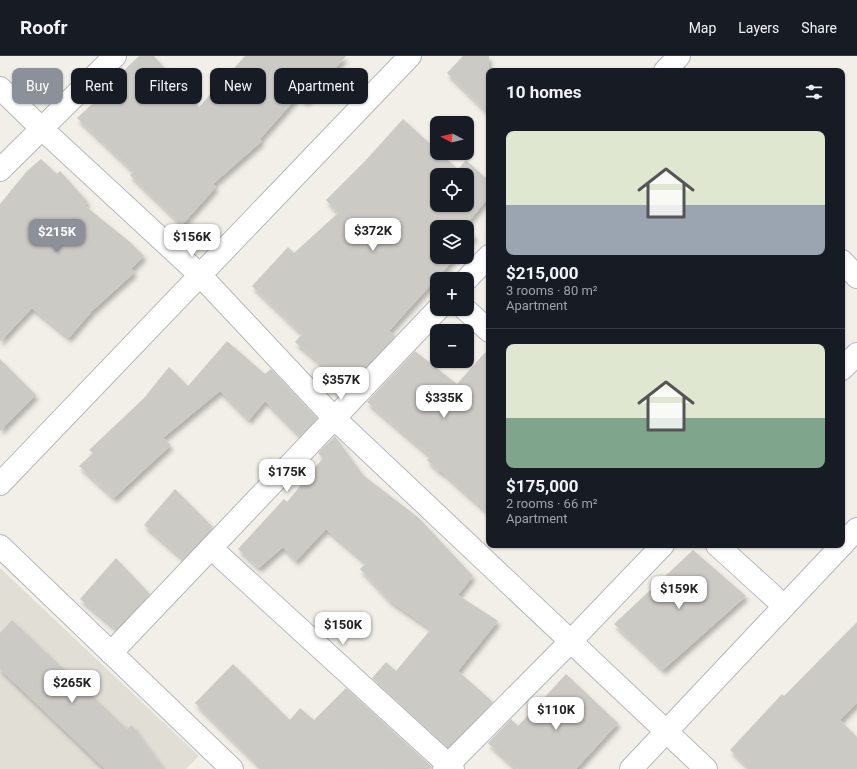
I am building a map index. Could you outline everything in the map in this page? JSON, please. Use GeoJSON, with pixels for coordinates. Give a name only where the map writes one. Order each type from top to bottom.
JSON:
{"type":"FeatureCollection","features":[{"type":"Feature","properties":{"kind":"street"},"geometry":{"type":"LineString","coordinates":[[0,170],[115,56]]}},
{"type":"Feature","properties":{"kind":"street"},"geometry":{"type":"LineString","coordinates":[[0,484],[410,56]]}},
{"type":"Feature","properties":{"kind":"street"},"geometry":{"type":"LineString","coordinates":[[668,68],[679,56]]}},
{"type":"Feature","properties":{"kind":"street"},"geometry":{"type":"LineString","coordinates":[[0,88],[41,128],[200,275],[334,418],[706,769]]}},
{"type":"Feature","properties":{"kind":"street"},"geometry":{"type":"LineString","coordinates":[[474,272],[486,259]]}},
{"type":"Feature","properties":{"kind":"street"},"geometry":{"type":"LineString","coordinates":[[845,264],[857,276]]}},
{"type":"Feature","properties":{"kind":"street"},"geometry":{"type":"LineString","coordinates":[[111,653],[431,316]]}},
{"type":"Feature","properties":{"kind":"street"},"geometry":{"type":"LineString","coordinates":[[473,316],[486,328]]}},
{"type":"Feature","properties":{"kind":"street"},"geometry":{"type":"LineString","coordinates":[[845,366],[857,354]]}},
{"type":"Feature","properties":{"kind":"street"},"geometry":{"type":"LineString","coordinates":[[845,542],[857,529]]}},
{"type":"Feature","properties":{"kind":"street"},"geometry":{"type":"LineString","coordinates":[[0,546],[111,653],[221,765]]}},
{"type":"Feature","properties":{"kind":"street"},"geometry":{"type":"LineString","coordinates":[[211,548],[448,768],[660,548]]}},
{"type":"Feature","properties":{"kind":"street"},"geometry":{"type":"LineString","coordinates":[[720,548],[784,606]]}},
{"type":"Feature","properties":{"kind":"street"},"geometry":{"type":"LineString","coordinates":[[631,769],[839,548]]}},
{"type":"Feature","properties":{"kind":"shaded area"},"geometry":{"type":"Polygon","coordinates":[[[0,568],[199,756],[186,769],[0,769],[0,568]]]}},
{"type":"Feature","properties":{"kind":"building"},"geometry":{"type":"Polygon","coordinates":[[[139,56],[154,56],[165,68],[135,68],[135,104],[196,104],[199,107],[210,95],[210,104],[266,104],[266,68],[234,68],[245,56],[346,56],[336,68],[274,68],[274,104],[291,104],[260,139],[262,141],[213,184],[216,187],[182,225],[130,175],[133,171],[77,118],[92,104],[127,104],[127,68],[139,56]]]}},
{"type":"Feature","properties":{"kind":"building"},"geometry":{"type":"Polygon","coordinates":[[[463,56],[489,56],[489,68],[486,68],[486,111],[447,73],[463,56]]]}},
{"type":"Feature","properties":{"kind":"building"},"geometry":{"type":"Polygon","coordinates":[[[403,119],[430,144],[430,160],[448,160],[457,168],[430,168],[430,212],[474,212],[474,168],[459,168],[466,160],[486,178],[486,201],[470,220],[430,220],[430,264],[450,264],[442,272],[430,272],[430,286],[389,331],[395,336],[347,386],[295,342],[302,334],[252,286],[288,247],[294,253],[338,213],[326,200],[365,161],[403,119]]]}},
{"type":"Feature","properties":{"kind":"building"},"geometry":{"type":"Polygon","coordinates":[[[41,159],[57,174],[60,171],[88,202],[84,205],[130,242],[144,256],[131,269],[135,272],[92,311],[69,338],[32,308],[0,342],[0,204],[27,171],[41,159]]]}},
{"type":"Feature","properties":{"kind":"building"},"geometry":{"type":"Polygon","coordinates":[[[227,341],[265,374],[271,369],[317,418],[300,436],[265,401],[249,420],[220,391],[163,438],[171,445],[114,498],[79,466],[93,453],[89,450],[144,398],[169,367],[188,386],[227,341]]]}},
{"type":"Feature","properties":{"kind":"building"},"geometry":{"type":"Polygon","coordinates":[[[415,351],[430,363],[430,368],[437,368],[457,384],[471,368],[474,368],[474,365],[486,351],[486,511],[427,460],[430,456],[367,402],[415,351]]]}},
{"type":"Feature","properties":{"kind":"building"},"geometry":{"type":"Polygon","coordinates":[[[0,359],[36,395],[0,431],[0,359]]]}},
{"type":"Feature","properties":{"kind":"building"},"geometry":{"type":"Polygon","coordinates":[[[335,436],[363,475],[419,518],[473,576],[458,595],[498,621],[458,671],[493,702],[448,747],[372,678],[386,662],[396,671],[431,629],[390,601],[360,569],[366,563],[326,529],[296,561],[283,547],[259,568],[238,549],[284,499],[287,502],[323,458],[318,453],[335,436]]]}},
{"type":"Feature","properties":{"kind":"building"},"geometry":{"type":"Polygon","coordinates":[[[175,489],[213,527],[183,559],[144,525],[175,489]]]}},
{"type":"Feature","properties":{"kind":"building"},"geometry":{"type":"Polygon","coordinates":[[[693,550],[746,596],[663,670],[614,624],[693,550]]]}},
{"type":"Feature","properties":{"kind":"building"},"geometry":{"type":"Polygon","coordinates":[[[116,558],[150,594],[116,629],[80,599],[116,558]]]}},
{"type":"Feature","properties":{"kind":"building"},"geometry":{"type":"Polygon","coordinates":[[[12,620],[127,729],[132,725],[164,769],[105,769],[0,669],[0,633],[12,620]]]}},
{"type":"Feature","properties":{"kind":"building"},"geometry":{"type":"Polygon","coordinates":[[[857,622],[857,703],[840,720],[857,737],[857,769],[750,769],[730,750],[782,694],[784,696],[857,622]]]}},
{"type":"Feature","properties":{"kind":"building"},"geometry":{"type":"Polygon","coordinates":[[[233,664],[290,720],[300,708],[314,720],[346,688],[432,768],[262,769],[195,703],[233,664]]]}},
{"type":"Feature","properties":{"kind":"building"},"geometry":{"type":"Polygon","coordinates":[[[566,674],[618,723],[576,769],[516,769],[488,743],[511,719],[518,726],[566,674]]]}}]}
